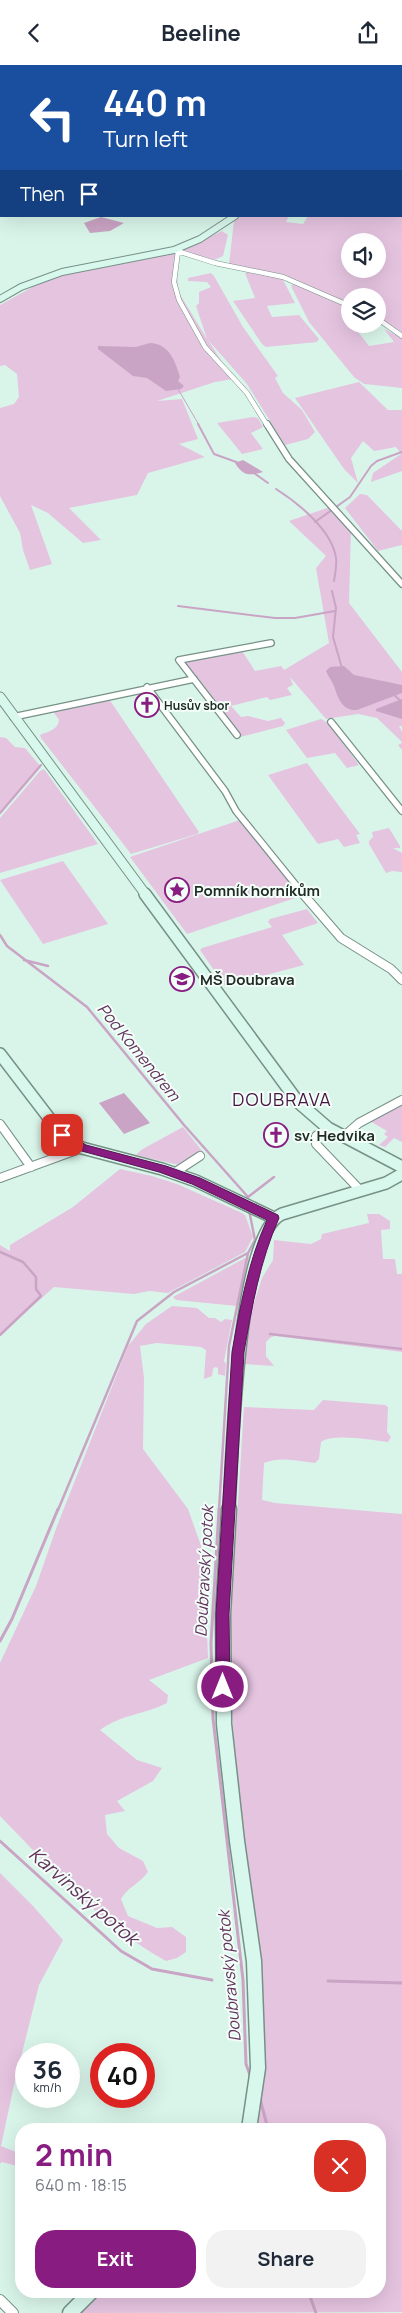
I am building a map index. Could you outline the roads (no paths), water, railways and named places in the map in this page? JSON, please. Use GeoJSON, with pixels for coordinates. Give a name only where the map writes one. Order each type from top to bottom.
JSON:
{"type":"FeatureCollection","features":[{"type":"Feature","properties":{"kind":"street"},"geometry":{"type":"LineString","coordinates":[[0,299],[21,287],[62,272],[176,251],[200,239],[233,217]]}},
{"type":"Feature","properties":{"kind":"street"},"geometry":{"type":"LineString","coordinates":[[176,251],[215,263],[283,277],[341,302]]}},
{"type":"Feature","properties":{"kind":"street"},"geometry":{"type":"LineString","coordinates":[[176,251],[174,282],[179,300],[205,347],[247,393],[289,459],[402,584]]}},
{"type":"Feature","properties":{"kind":"street"},"geometry":{"type":"LineString","coordinates":[[386,325],[402,336]]}},
{"type":"Feature","properties":{"kind":"street"},"geometry":{"type":"LineString","coordinates":[[237,735],[179,660],[271,643]]}},
{"type":"Feature","properties":{"kind":"street"},"geometry":{"type":"LineString","coordinates":[[13,717],[147,687],[194,679]]}},
{"type":"Feature","properties":{"kind":"street"},"geometry":{"type":"LineString","coordinates":[[147,687],[224,791],[236,811],[320,915],[341,938],[391,969],[402,980]]}},
{"type":"Feature","properties":{"kind":"street"},"geometry":{"type":"LineString","coordinates":[[0,697],[298,1102],[328,1128],[402,1167]]}},
{"type":"Feature","properties":{"kind":"street"},"geometry":{"type":"LineString","coordinates":[[331,722],[402,811]]}},
{"type":"Feature","properties":{"kind":"street"},"geometry":{"type":"LineString","coordinates":[[0,1054],[62,1135],[82,1148],[174,1173],[196,1181],[274,1218]]}},
{"type":"Feature","properties":{"kind":"street"},"geometry":{"type":"LineString","coordinates":[[343,1137],[359,1123],[402,1100]]}},
{"type":"Feature","properties":{"kind":"street"},"geometry":{"type":"LineString","coordinates":[[0,1124],[30,1167]]}},
{"type":"Feature","properties":{"kind":"street"},"geometry":{"type":"LineString","coordinates":[[328,1128],[316,1136],[316,1145],[360,1190]]}},
{"type":"Feature","properties":{"kind":"street"},"geometry":{"type":"LineString","coordinates":[[0,1178],[82,1148]]}},
{"type":"Feature","properties":{"kind":"street"},"geometry":{"type":"LineString","coordinates":[[174,1173],[200,1156]]}},
{"type":"Feature","properties":{"kind":"street"},"geometry":{"type":"LineString","coordinates":[[250,2123],[258,2068],[254,1961],[236,1841],[224,1724],[223,1614],[238,1352],[245,1311],[261,1246],[274,1218],[386,1183],[402,1174]]}},
{"type":"Feature","properties":{"kind":"street"},"geometry":{"type":"LineString","coordinates":[[70,2313],[85,2298]]}},
{"type":"Feature","properties":{"kind":"street"},"geometry":{"type":"LineString","coordinates":[[0,2300],[13,2313]]}},
{"type":"Feature","properties":{"kind":"waterway"},"geometry":{"type":"LineString","coordinates":[[178,389],[199,425]]}},
{"type":"Feature","properties":{"kind":"waterway"},"geometry":{"type":"LineString","coordinates":[[198,424],[214,454],[239,463]]}},
{"type":"Feature","properties":{"kind":"waterway"},"geometry":{"type":"LineString","coordinates":[[316,521],[350,497],[371,466],[377,461],[402,452]]}},
{"type":"Feature","properties":{"kind":"waterway"},"geometry":{"type":"LineString","coordinates":[[254,473],[268,483]]}},
{"type":"Feature","properties":{"kind":"waterway"},"geometry":{"type":"LineString","coordinates":[[276,489],[316,521]]}},
{"type":"Feature","properties":{"kind":"waterway"},"geometry":{"type":"LineString","coordinates":[[316,521],[328,537],[333,548],[336,558],[334,581]]}},
{"type":"Feature","properties":{"kind":"waterway"},"geometry":{"type":"LineString","coordinates":[[332,591],[336,608],[333,637],[342,668]]}},
{"type":"Feature","properties":{"kind":"waterway"},"geometry":{"type":"LineString","coordinates":[[178,606],[275,618],[295,618],[335,611]]}},
{"type":"Feature","properties":{"kind":"waterway"},"geometry":{"type":"LineString","coordinates":[[394,695],[402,702]]}},
{"type":"Feature","properties":{"kind":"waterway"},"geometry":{"type":"LineString","coordinates":[[0,813],[41,765]]}},
{"type":"Feature","properties":{"kind":"waterway","name":"Pod Komendrem"},"geometry":{"type":"LineString","coordinates":[[0,935],[7,946],[26,961]]}},
{"type":"Feature","properties":{"kind":"waterway"},"geometry":{"type":"LineString","coordinates":[[26,961],[48,966]]}},
{"type":"Feature","properties":{"kind":"waterway","name":"Pod Komendrem"},"geometry":{"type":"LineString","coordinates":[[26,961],[87,1007],[184,1125],[248,1197]]}},
{"type":"Feature","properties":{"kind":"waterway","name":"Doubravský potok"},"geometry":{"type":"LineString","coordinates":[[248,1197],[274,1177]]}},
{"type":"Feature","properties":{"kind":"waterway","name":"Pod Komendrem"},"geometry":{"type":"LineString","coordinates":[[248,1197],[248,1202]]}},
{"type":"Feature","properties":{"kind":"waterway","name":"Doubravský potok"},"geometry":{"type":"LineString","coordinates":[[248,1253],[255,1240],[249,1210]]}},
{"type":"Feature","properties":{"kind":"waterway"},"geometry":{"type":"LineString","coordinates":[[0,1252],[23,1262],[36,1277],[36,1289],[41,1296],[0,1335]]}},
{"type":"Feature","properties":{"kind":"waterway"},"geometry":{"type":"LineString","coordinates":[[58,1510],[137,1321],[174,1292],[248,1253]]}},
{"type":"Feature","properties":{"kind":"waterway","name":"Doubravský potok"},"geometry":{"type":"LineString","coordinates":[[219,1510],[229,1346],[248,1253]]}},
{"type":"Feature","properties":{"kind":"waterway"},"geometry":{"type":"LineString","coordinates":[[270,1334],[402,1349]]}},
{"type":"Feature","properties":{"kind":"waterway"},"geometry":{"type":"LineString","coordinates":[[0,1641],[12,1619],[58,1509]]}},
{"type":"Feature","properties":{"kind":"waterway","name":"Doubravský potok"},"geometry":{"type":"LineString","coordinates":[[219,1509],[211,1643],[213,1718],[243,1980],[246,2064],[250,2075]]}},
{"type":"Feature","properties":{"kind":"waterway","name":"Karvinský potok"},"geometry":{"type":"LineString","coordinates":[[0,1841],[121,1951],[152,1969],[212,1980]]}},
{"type":"Feature","properties":{"kind":"waterway","name":"Karvinský potok"},"geometry":{"type":"LineString","coordinates":[[328,1981],[402,1983]]}},
{"type":"Feature","properties":{"kind":"waterway","name":"Doubravský potok"},"geometry":{"type":"LineString","coordinates":[[260,2099],[266,2123]]}},
{"type":"Feature","properties":{"kind":"waterway","name":"Doubravský potok"},"geometry":{"type":"LineString","coordinates":[[311,2298],[316,2313]]}},
{"type":"Feature","properties":{"kind":"place","name":"Husův sbor"},"geometry":{"type":"Point","coordinates":[147,705]}},
{"type":"Feature","properties":{"kind":"place","name":"Pomník horníkům"},"geometry":{"type":"Point","coordinates":[177,890]}},
{"type":"Feature","properties":{"kind":"place","name":"MŠ Doubrava"},"geometry":{"type":"Point","coordinates":[182,979]}},
{"type":"Feature","properties":{"kind":"place","name":"sv. Hedvika"},"geometry":{"type":"Point","coordinates":[276,1135]}},
{"type":"Feature","properties":{"kind":"district","name":"DOUBRAVA"},"geometry":{"type":"Point","coordinates":[282,1099]}}]}
